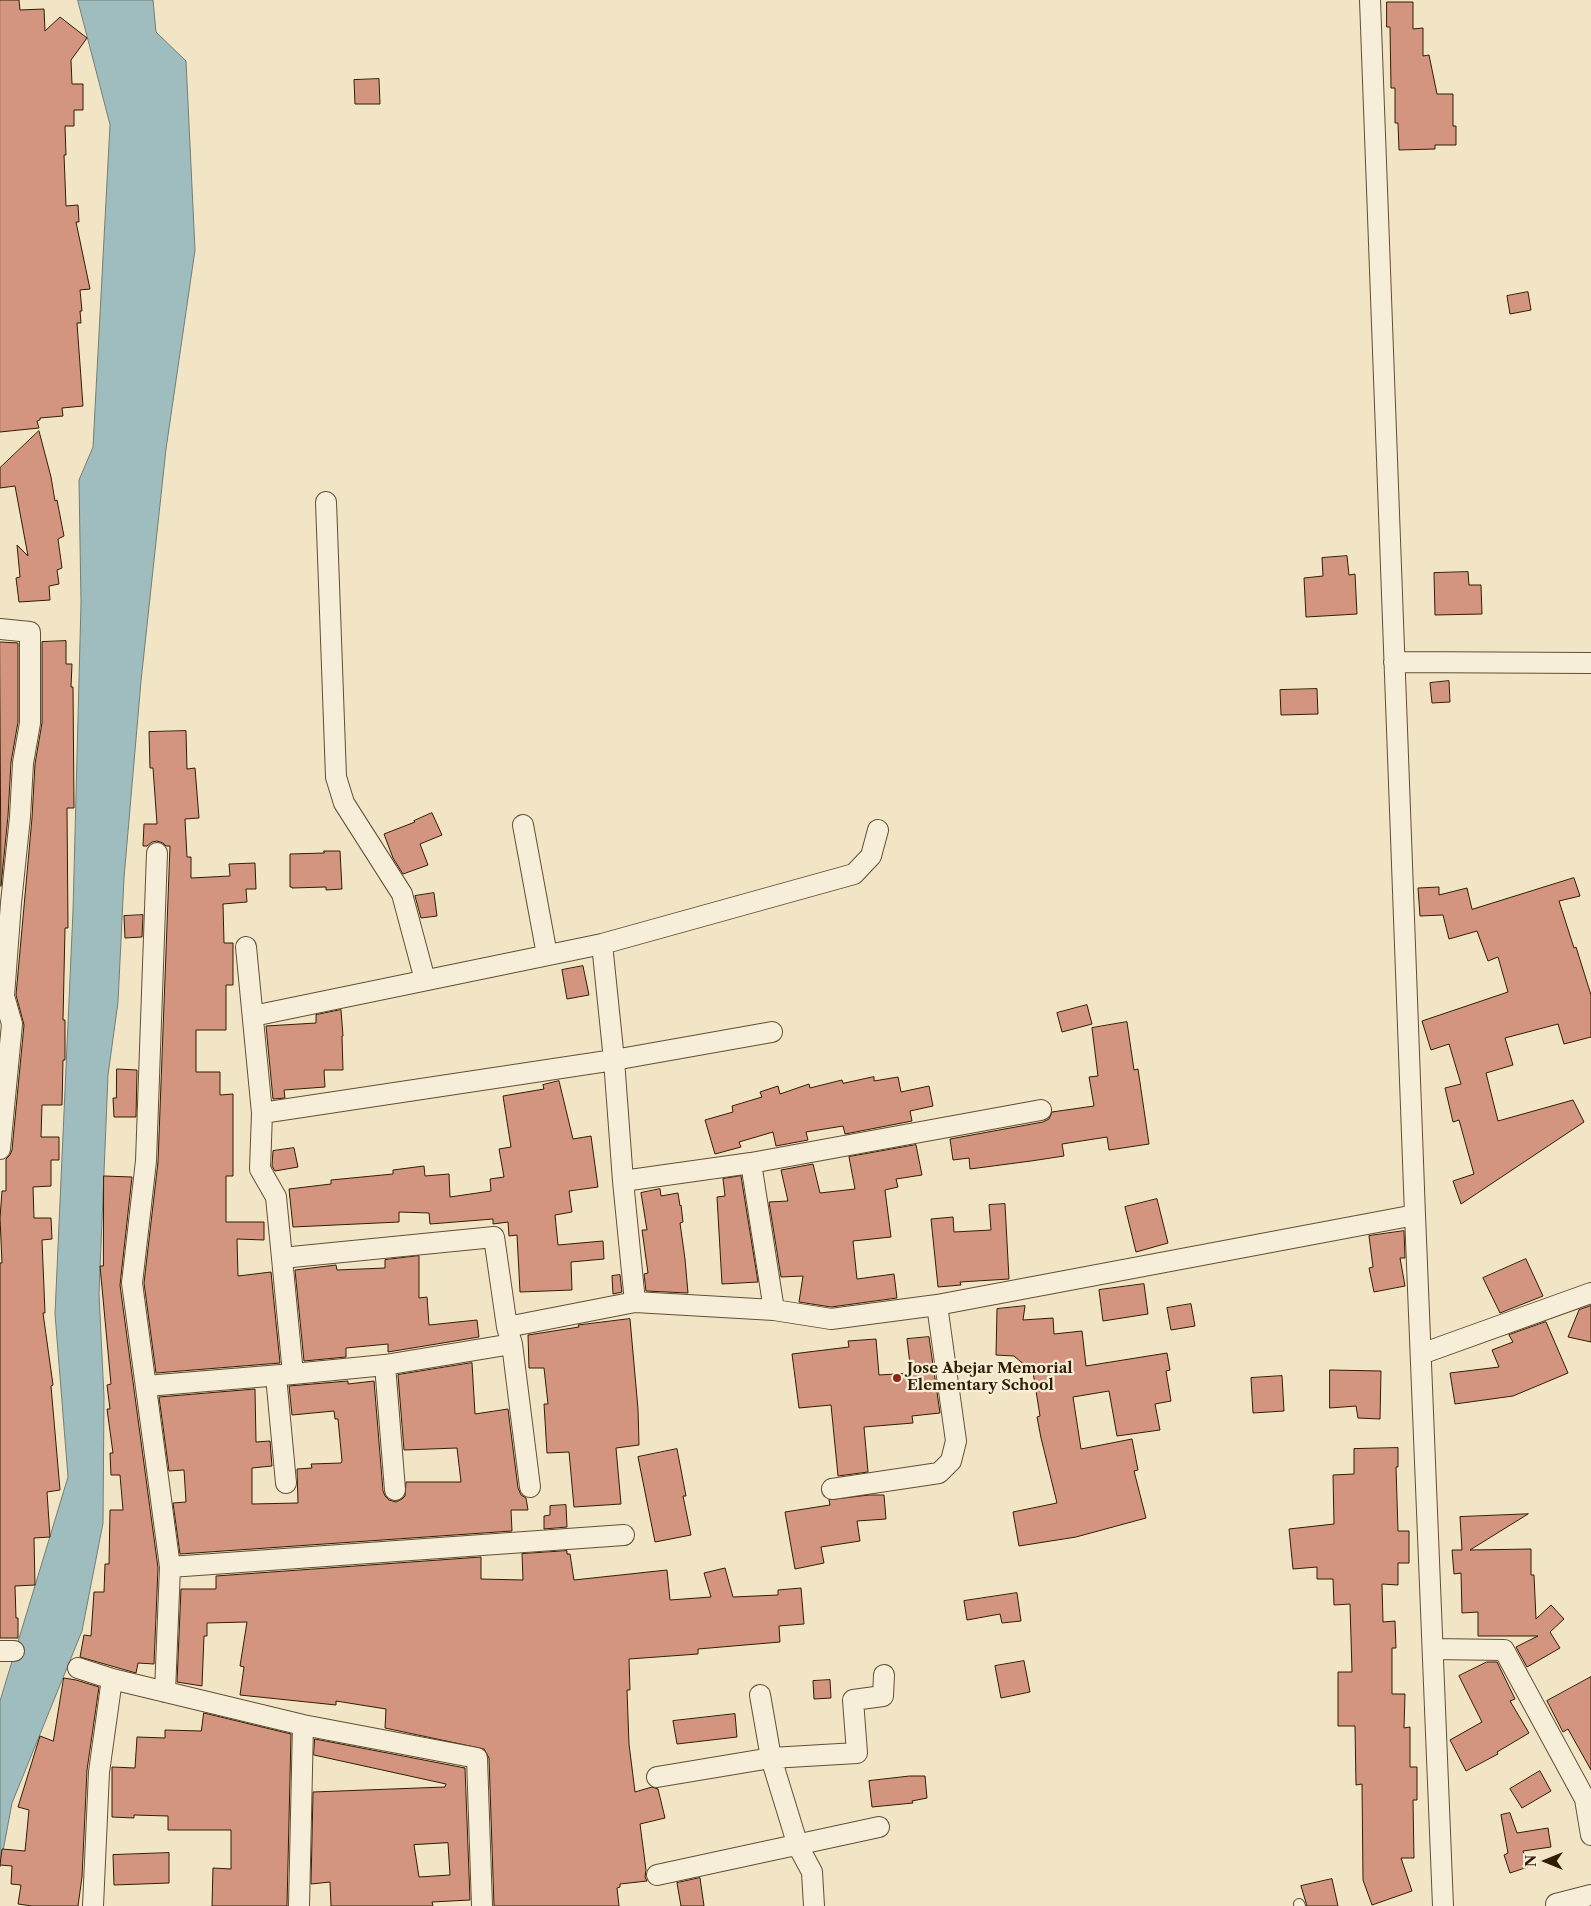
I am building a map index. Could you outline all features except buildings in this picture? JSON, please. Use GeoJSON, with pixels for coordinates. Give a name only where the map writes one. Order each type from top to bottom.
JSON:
{"type":"FeatureCollection","features":[{"type":"Feature","properties":{"kind":"street"},"geometry":{"type":"LineString","coordinates":[[1370,0],[1420,1354],[1443,1906]]}},
{"type":"Feature","properties":{"kind":"street"},"geometry":{"type":"LineString","coordinates":[[326,502],[336,777],[344,803],[402,894],[425,980]]}},
{"type":"Feature","properties":{"kind":"street"},"geometry":{"type":"LineString","coordinates":[[0,629],[30,632],[30,722],[23,763],[20,817],[4,987],[4,996],[12,1024],[0,1149]]}},
{"type":"Feature","properties":{"kind":"street"},"geometry":{"type":"LineString","coordinates":[[1394,662],[1591,663]]}},
{"type":"Feature","properties":{"kind":"street"},"geometry":{"type":"LineString","coordinates":[[523,825],[547,955]]}},
{"type":"Feature","properties":{"kind":"street"},"geometry":{"type":"LineString","coordinates":[[253,1016],[602,944],[854,874],[872,856],[878,830]]}},
{"type":"Feature","properties":{"kind":"street"},"geometry":{"type":"LineString","coordinates":[[157,853],[146,1161],[132,1283],[170,1567],[165,1692]]}},
{"type":"Feature","properties":{"kind":"street"},"geometry":{"type":"LineString","coordinates":[[602,944],[635,1302]]}},
{"type":"Feature","properties":{"kind":"street"},"geometry":{"type":"LineString","coordinates":[[246,947],[262,1113],[260,1169],[276,1197],[282,1258],[286,1483]]}},
{"type":"Feature","properties":{"kind":"street"},"geometry":{"type":"LineString","coordinates":[[262,1113],[614,1060],[772,1032]]}},
{"type":"Feature","properties":{"kind":"street"},"geometry":{"type":"LineString","coordinates":[[623,1181],[751,1163],[1041,1110]]}},
{"type":"Feature","properties":{"kind":"street"},"geometry":{"type":"LineString","coordinates":[[751,1163],[774,1310]]}},
{"type":"Feature","properties":{"kind":"street"},"geometry":{"type":"LineString","coordinates":[[146,1386],[385,1365],[509,1336],[635,1302],[774,1310],[830,1319],[937,1305],[1415,1215]]}},
{"type":"Feature","properties":{"kind":"street"},"geometry":{"type":"LineString","coordinates":[[282,1258],[494,1236],[530,1487]]}},
{"type":"Feature","properties":{"kind":"street"},"geometry":{"type":"LineString","coordinates":[[1420,1354],[1591,1293]]}},
{"type":"Feature","properties":{"kind":"street"},"geometry":{"type":"LineString","coordinates":[[832,1489],[940,1473],[951,1461],[956,1440],[937,1305]]}},
{"type":"Feature","properties":{"kind":"street"},"geometry":{"type":"LineString","coordinates":[[385,1365],[394,1490]]}},
{"type":"Feature","properties":{"kind":"street"},"geometry":{"type":"LineString","coordinates":[[170,1567],[624,1535]]}},
{"type":"Feature","properties":{"kind":"street"},"geometry":{"type":"LineString","coordinates":[[1432,1649],[1504,1650],[1585,1799],[1591,1835]]}},
{"type":"Feature","properties":{"kind":"street"},"geometry":{"type":"LineString","coordinates":[[78,1668],[112,1679],[304,1725],[477,1758],[482,1906]]}},
{"type":"Feature","properties":{"kind":"street"},"geometry":{"type":"LineString","coordinates":[[657,1777],[771,1758],[857,1753],[853,1700],[883,1696],[884,1675]]}},
{"type":"Feature","properties":{"kind":"street"},"geometry":{"type":"LineString","coordinates":[[93,1906],[99,1772],[112,1679]]}},
{"type":"Feature","properties":{"kind":"street"},"geometry":{"type":"LineString","coordinates":[[760,1695],[771,1758],[798,1846],[812,1872],[814,1906]]}},
{"type":"Feature","properties":{"kind":"street"},"geometry":{"type":"LineString","coordinates":[[299,1906],[304,1725]]}},
{"type":"Feature","properties":{"kind":"street"},"geometry":{"type":"LineString","coordinates":[[657,1875],[879,1828]]}},
{"type":"Feature","properties":{"kind":"street"},"geometry":{"type":"LineString","coordinates":[[1556,1904],[1591,1896]]}},
{"type":"Feature","properties":{"kind":"water"},"geometry":{"type":"Polygon","coordinates":[[[78,0],[153,0],[156,32],[186,61],[195,250],[166,449],[141,681],[124,878],[118,1002],[108,1075],[99,1294],[104,1397],[103,1523],[82,1631],[12,1803],[0,1867],[0,1701],[68,1477],[55,1314],[73,911],[81,603],[79,480],[93,447],[110,125],[78,0]]]}},
{"type":"Feature","properties":{"kind":"place","name":"Jose Abejar Memorial Elementary School"},"geometry":{"type":"Point","coordinates":[897,1378]}}]}
